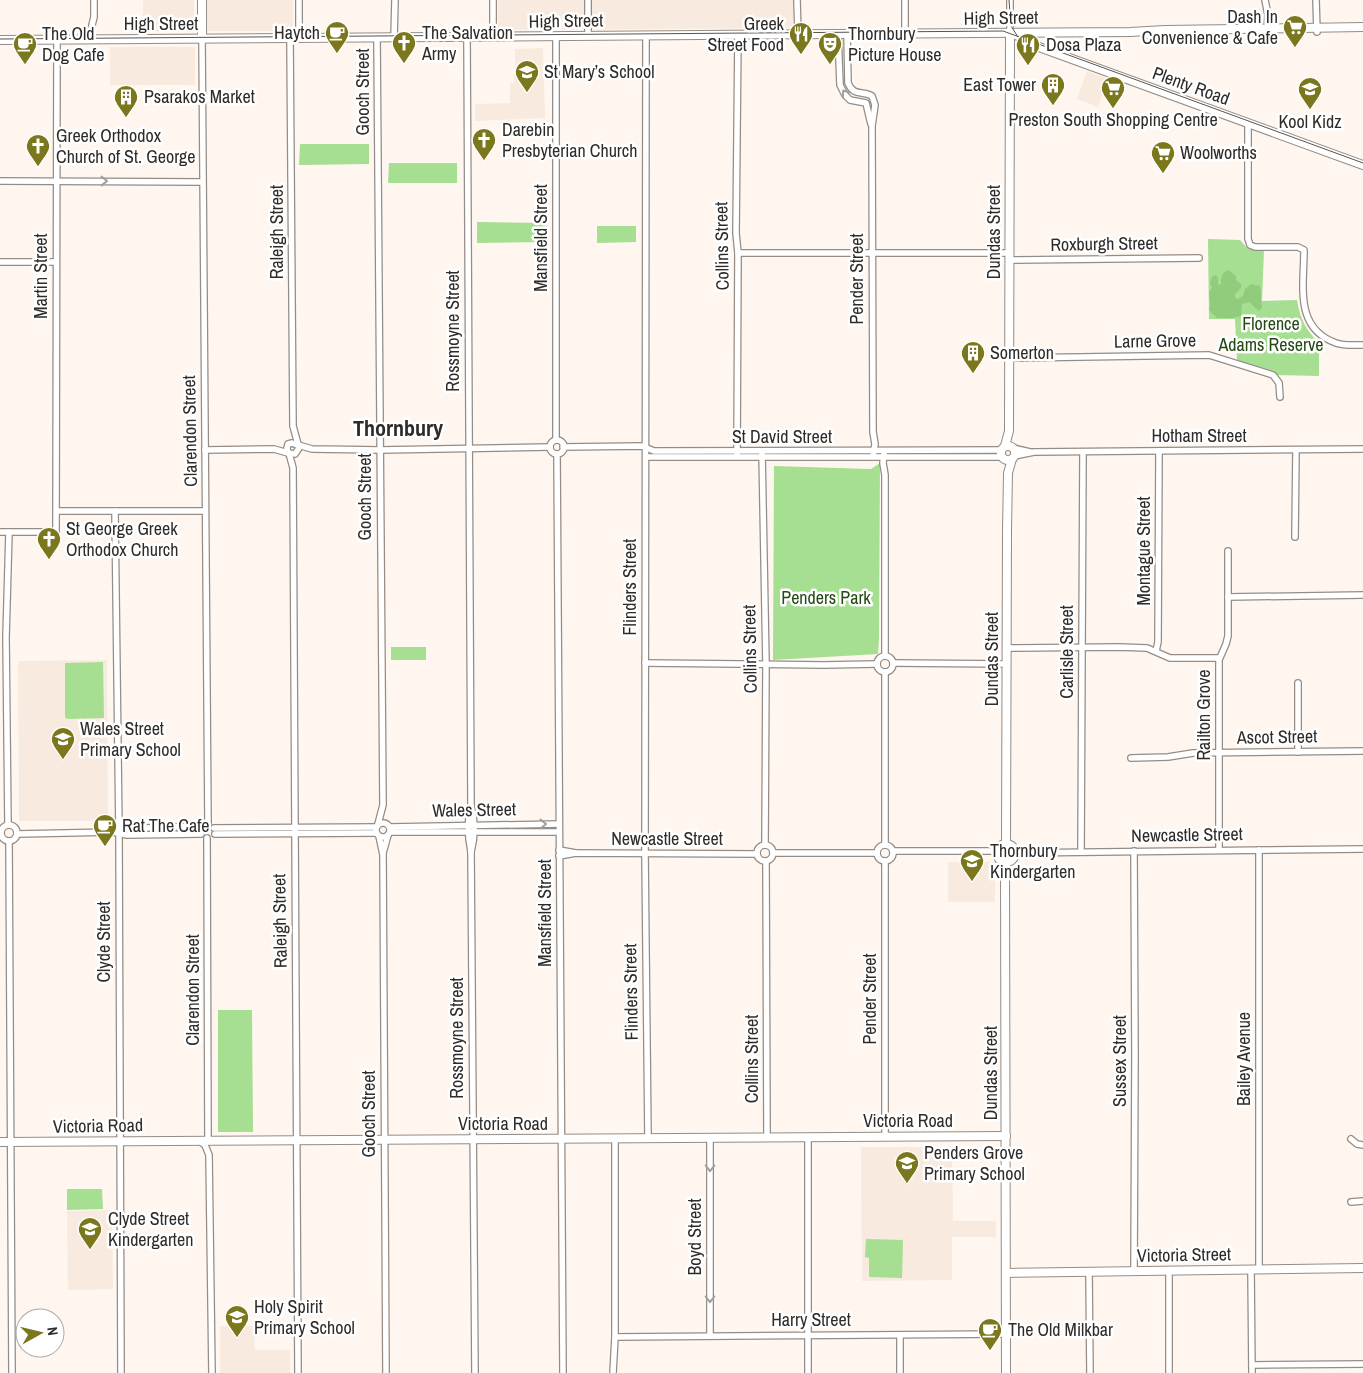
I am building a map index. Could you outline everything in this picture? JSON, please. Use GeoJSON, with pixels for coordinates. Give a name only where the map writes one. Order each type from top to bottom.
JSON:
{"type":"FeatureCollection","features":[{"type":"Feature","properties":{"kind":"street"},"geometry":{"type":"LineString","coordinates":[[91,40],[94,0]]}},
{"type":"Feature","properties":{"kind":"street"},"geometry":{"type":"LineString","coordinates":[[202,0],[202,39]]}},
{"type":"Feature","properties":{"kind":"street","name":"Raleigh Street"},"geometry":{"type":"LineString","coordinates":[[297,445],[293,426],[294,39],[299,0]]}},
{"type":"Feature","properties":{"kind":"street"},"geometry":{"type":"LineString","coordinates":[[394,38],[395,0]]}},
{"type":"Feature","properties":{"kind":"street"},"geometry":{"type":"LineString","coordinates":[[493,0],[493,37]]}},
{"type":"Feature","properties":{"kind":"street"},"geometry":{"type":"LineString","coordinates":[[588,0],[588,36]]}},
{"type":"Feature","properties":{"kind":"street"},"geometry":{"type":"LineString","coordinates":[[797,0],[798,34]]}},
{"type":"Feature","properties":{"kind":"street"},"geometry":{"type":"LineString","coordinates":[[905,0],[905,34]]}},
{"type":"Feature","properties":{"kind":"street"},"geometry":{"type":"LineString","coordinates":[[1010,0],[1010,32]]}},
{"type":"Feature","properties":{"kind":"street"},"geometry":{"type":"LineString","coordinates":[[1265,0],[1267,30]]}},
{"type":"Feature","properties":{"kind":"street"},"geometry":{"type":"LineString","coordinates":[[1316,0],[1317,30]]}},
{"type":"Feature","properties":{"kind":"street","name":"High Street"},"geometry":{"type":"LineString","coordinates":[[1317,30],[1363,27]]}},
{"type":"Feature","properties":{"kind":"street","name":"High Street"},"geometry":{"type":"LineString","coordinates":[[0,40],[1267,30],[1363,32]]}},
{"type":"Feature","properties":{"kind":"street","name":"Plenty Road"},"geometry":{"type":"LineString","coordinates":[[1010,32],[1039,47],[1363,165]]}},
{"type":"Feature","properties":{"kind":"street","name":"Dundas Street"},"geometry":{"type":"LineString","coordinates":[[1006,844],[1010,32]]}},
{"type":"Feature","properties":{"kind":"street","name":"Pender Street"},"geometry":{"type":"LineString","coordinates":[[838,34],[842,89],[850,100],[866,102],[872,126]]}},
{"type":"Feature","properties":{"kind":"street","name":"Pender Street"},"geometry":{"type":"LineString","coordinates":[[847,34],[848,83],[855,92],[866,93],[872,96],[874,100],[872,126],[873,453]]}},
{"type":"Feature","properties":{"kind":"street","name":"Collins Street"},"geometry":{"type":"LineString","coordinates":[[736,454],[738,35]]}},
{"type":"Feature","properties":{"kind":"street","name":"Mansfield Street"},"geometry":{"type":"LineString","coordinates":[[556,36],[556,440]]}},
{"type":"Feature","properties":{"kind":"street","name":"Flinders Street"},"geometry":{"type":"LineString","coordinates":[[646,36],[645,854],[648,1138]]}},
{"type":"Feature","properties":{"kind":"street","name":"Rossmoyne Street"},"geometry":{"type":"LineString","coordinates":[[467,37],[471,805],[469,816],[471,825],[475,1373]]}},
{"type":"Feature","properties":{"kind":"street","name":"Gooch Street"},"geometry":{"type":"LineString","coordinates":[[377,38],[383,805],[389,830],[383,855]]}},
{"type":"Feature","properties":{"kind":"street","name":"Clarendon Street"},"geometry":{"type":"LineString","coordinates":[[202,39],[208,823]]}},
{"type":"Feature","properties":{"kind":"street","name":"Martin Street"},"geometry":{"type":"LineString","coordinates":[[56,511],[57,40]]}},
{"type":"Feature","properties":{"kind":"street"},"geometry":{"type":"LineString","coordinates":[[1248,123],[1248,239],[1250,245],[1255,247],[1298,247],[1304,250],[1304,308],[1310,323],[1316,332],[1337,344],[1363,345]]}},
{"type":"Feature","properties":{"kind":"street"},"geometry":{"type":"LineString","coordinates":[[0,181],[202,182]]}},
{"type":"Feature","properties":{"kind":"street","name":"Roxburgh Street"},"geometry":{"type":"LineString","coordinates":[[738,253],[1199,258]]}},
{"type":"Feature","properties":{"kind":"street"},"geometry":{"type":"LineString","coordinates":[[0,262],[56,262]]}},
{"type":"Feature","properties":{"kind":"street","name":"Larne Grove"},"geometry":{"type":"LineString","coordinates":[[1009,358],[1209,355],[1273,375],[1280,383],[1280,397]]}},
{"type":"Feature","properties":{"kind":"street","name":"Raleigh Street"},"geometry":{"type":"LineString","coordinates":[[288,445],[293,426]]}},
{"type":"Feature","properties":{"kind":"street"},"geometry":{"type":"LineString","coordinates":[[556,440],[562,442],[564,447],[557,454],[551,451],[550,446],[552,441],[556,440]]}},
{"type":"Feature","properties":{"kind":"street"},"geometry":{"type":"LineString","coordinates":[[205,450],[278,449],[294,443],[309,449],[380,450],[550,446]]}},
{"type":"Feature","properties":{"kind":"street"},"geometry":{"type":"LineString","coordinates":[[288,445],[288,453]]}},
{"type":"Feature","properties":{"kind":"street"},"geometry":{"type":"LineString","coordinates":[[297,445],[297,453]]}},
{"type":"Feature","properties":{"kind":"street","name":"St David Street"},"geometry":{"type":"LineString","coordinates":[[564,447],[642,446],[653,451],[736,454]]}},
{"type":"Feature","properties":{"kind":"street"},"geometry":{"type":"LineString","coordinates":[[278,449],[293,455],[309,449]]}},
{"type":"Feature","properties":{"kind":"street","name":"Hotham Street"},"geometry":{"type":"LineString","coordinates":[[1008,453],[1363,449]]}},
{"type":"Feature","properties":{"kind":"street"},"geometry":{"type":"LineString","coordinates":[[1295,537],[1296,450]]}},
{"type":"Feature","properties":{"kind":"street","name":"Montague Street"},"geometry":{"type":"LineString","coordinates":[[1156,651],[1158,642],[1159,451]]}},
{"type":"Feature","properties":{"kind":"street","name":"Carlisle Street"},"geometry":{"type":"LineString","coordinates":[[1081,852],[1083,452]]}},
{"type":"Feature","properties":{"kind":"street","name":"Raleigh Street"},"geometry":{"type":"LineString","coordinates":[[288,453],[293,468]]}},
{"type":"Feature","properties":{"kind":"street","name":"Raleigh Street"},"geometry":{"type":"LineString","coordinates":[[297,453],[293,468],[298,1373]]}},
{"type":"Feature","properties":{"kind":"street","name":"St David Street"},"geometry":{"type":"LineString","coordinates":[[646,457],[736,454],[1008,453]]}},
{"type":"Feature","properties":{"kind":"street","name":"Mansfield Street"},"geometry":{"type":"LineString","coordinates":[[557,454],[562,1373]]}},
{"type":"Feature","properties":{"kind":"street","name":"Collins Street"},"geometry":{"type":"LineString","coordinates":[[762,454],[766,664],[765,845]]}},
{"type":"Feature","properties":{"kind":"street"},"geometry":{"type":"LineString","coordinates":[[885,454],[886,655]]}},
{"type":"Feature","properties":{"kind":"street"},"geometry":{"type":"LineString","coordinates":[[0,532],[56,532],[56,511],[205,511]]}},
{"type":"Feature","properties":{"kind":"street","name":"Clyde Street"},"geometry":{"type":"LineString","coordinates":[[115,511],[122,1373]]}},
{"type":"Feature","properties":{"kind":"street"},"geometry":{"type":"LineString","coordinates":[[8,825],[3,727],[3,637],[9,532]]}},
{"type":"Feature","properties":{"kind":"street","name":"Railton Grove"},"geometry":{"type":"LineString","coordinates":[[1219,850],[1219,658],[1228,640],[1228,551]]}},
{"type":"Feature","properties":{"kind":"street"},"geometry":{"type":"LineString","coordinates":[[1228,597],[1363,595]]}},
{"type":"Feature","properties":{"kind":"street"},"geometry":{"type":"LineString","coordinates":[[1007,648],[1150,648],[1163,657],[1219,658]]}},
{"type":"Feature","properties":{"kind":"street"},"geometry":{"type":"LineString","coordinates":[[886,655],[894,663]]}},
{"type":"Feature","properties":{"kind":"street"},"geometry":{"type":"LineString","coordinates":[[886,655],[878,658],[877,664],[880,670],[885,672],[892,669],[894,663]]}},
{"type":"Feature","properties":{"kind":"street"},"geometry":{"type":"LineString","coordinates":[[645,663],[877,664]]}},
{"type":"Feature","properties":{"kind":"street"},"geometry":{"type":"LineString","coordinates":[[894,663],[1006,664]]}},
{"type":"Feature","properties":{"kind":"street"},"geometry":{"type":"LineString","coordinates":[[885,672],[885,845]]}},
{"type":"Feature","properties":{"kind":"street"},"geometry":{"type":"LineString","coordinates":[[1298,683],[1298,752]]}},
{"type":"Feature","properties":{"kind":"street","name":"Ascot Street"},"geometry":{"type":"LineString","coordinates":[[1131,758],[1168,757],[1193,753],[1219,752],[1363,751]]}},
{"type":"Feature","properties":{"kind":"street","name":"Gooch Street"},"geometry":{"type":"LineString","coordinates":[[383,805],[377,830],[383,855],[386,1373]]}},
{"type":"Feature","properties":{"kind":"street"},"geometry":{"type":"LineString","coordinates":[[117,831],[201,834],[207,838],[214,831],[294,830],[377,830],[383,837],[389,830],[383,822],[377,830]]}},
{"type":"Feature","properties":{"kind":"street"},"geometry":{"type":"LineString","coordinates":[[17,834],[117,831],[202,826],[208,823],[214,831]]}},
{"type":"Feature","properties":{"kind":"street","name":"Wales Street"},"geometry":{"type":"LineString","coordinates":[[389,830],[471,825],[559,824]]}},
{"type":"Feature","properties":{"kind":"street"},"geometry":{"type":"LineString","coordinates":[[8,825],[15,827],[17,834],[15,838],[9,841],[2,838],[0,833],[8,825]]}},
{"type":"Feature","properties":{"kind":"street"},"geometry":{"type":"LineString","coordinates":[[201,834],[202,826]]}},
{"type":"Feature","properties":{"kind":"street","name":"Wales Street"},"geometry":{"type":"LineString","coordinates":[[389,830],[471,833],[559,832]]}},
{"type":"Feature","properties":{"kind":"street","name":"Clarendon Street"},"geometry":{"type":"LineString","coordinates":[[204,1141],[207,838]]}},
{"type":"Feature","properties":{"kind":"street"},"geometry":{"type":"LineString","coordinates":[[9,841],[12,1373]]}},
{"type":"Feature","properties":{"kind":"street"},"geometry":{"type":"LineString","coordinates":[[1006,844],[1013,848],[1013,859],[1005,862],[998,859],[997,851],[1001,845],[1006,844]]}},
{"type":"Feature","properties":{"kind":"street"},"geometry":{"type":"LineString","coordinates":[[765,845],[772,848],[774,853],[771,860],[766,862],[761,860],[757,854],[758,849],[765,845]]}},
{"type":"Feature","properties":{"kind":"street"},"geometry":{"type":"LineString","coordinates":[[877,853],[880,846],[885,845],[893,850],[997,851]]}},
{"type":"Feature","properties":{"kind":"street","name":"Newcastle Street"},"geometry":{"type":"LineString","coordinates":[[1014,853],[1362,849]]}},
{"type":"Feature","properties":{"kind":"street"},"geometry":{"type":"LineString","coordinates":[[877,853],[879,857],[885,860],[891,858],[893,850]]}},
{"type":"Feature","properties":{"kind":"street","name":"Bailey Avenue"},"geometry":{"type":"LineString","coordinates":[[1252,1373],[1255,1269],[1258,850]]}},
{"type":"Feature","properties":{"kind":"street","name":"Sussex Street"},"geometry":{"type":"LineString","coordinates":[[1134,851],[1134,1271]]}},
{"type":"Feature","properties":{"kind":"street","name":"Newcastle Street"},"geometry":{"type":"LineString","coordinates":[[559,853],[757,854]]}},
{"type":"Feature","properties":{"kind":"street"},"geometry":{"type":"LineString","coordinates":[[774,853],[877,853]]}},
{"type":"Feature","properties":{"kind":"street","name":"Pender Street"},"geometry":{"type":"LineString","coordinates":[[885,860],[885,1136]]}},
{"type":"Feature","properties":{"kind":"street","name":"Collins Street"},"geometry":{"type":"LineString","coordinates":[[766,862],[768,1137]]}},
{"type":"Feature","properties":{"kind":"street","name":"Dundas Street"},"geometry":{"type":"LineString","coordinates":[[1005,862],[1006,1373]]}},
{"type":"Feature","properties":{"kind":"street","name":"Victoria Road"},"geometry":{"type":"LineString","coordinates":[[0,1142],[1006,1136]]}},
{"type":"Feature","properties":{"kind":"street"},"geometry":{"type":"LineString","coordinates":[[808,1137],[808,1373]]}},
{"type":"Feature","properties":{"kind":"street"},"geometry":{"type":"LineString","coordinates":[[613,1373],[615,1336],[615,1138]]}},
{"type":"Feature","properties":{"kind":"street","name":"Boyd Street"},"geometry":{"type":"LineString","coordinates":[[710,1138],[710,1336]]}},
{"type":"Feature","properties":{"kind":"street"},"geometry":{"type":"LineString","coordinates":[[1351,1138],[1357,1144],[1363,1145]]}},
{"type":"Feature","properties":{"kind":"street"},"geometry":{"type":"LineString","coordinates":[[204,1141],[209,1155],[212,1373]]}},
{"type":"Feature","properties":{"kind":"street"},"geometry":{"type":"LineString","coordinates":[[1351,1202],[1363,1202]]}},
{"type":"Feature","properties":{"kind":"street","name":"Victoria Street"},"geometry":{"type":"LineString","coordinates":[[1006,1273],[1363,1268]]}},
{"type":"Feature","properties":{"kind":"street"},"geometry":{"type":"LineString","coordinates":[[1169,1270],[1169,1373]]}},
{"type":"Feature","properties":{"kind":"street"},"geometry":{"type":"LineString","coordinates":[[1089,1272],[1090,1373]]}},
{"type":"Feature","properties":{"kind":"street","name":"Harry Street"},"geometry":{"type":"LineString","coordinates":[[615,1336],[1006,1334]]}},
{"type":"Feature","properties":{"kind":"street"},"geometry":{"type":"LineString","coordinates":[[900,1335],[900,1373]]}},
{"type":"Feature","properties":{"kind":"street"},"geometry":{"type":"LineString","coordinates":[[1252,1365],[1363,1364]]}},
{"type":"Feature","properties":{"kind":"shaded area"},"geometry":{"type":"Polygon","coordinates":[[[143,0],[194,0],[194,31],[143,31],[143,0]]]}},
{"type":"Feature","properties":{"kind":"shaded area"},"geometry":{"type":"Polygon","coordinates":[[[207,0],[293,0],[293,31],[206,31],[207,0]]]}},
{"type":"Feature","properties":{"kind":"shaded area"},"geometry":{"type":"Polygon","coordinates":[[[498,0],[793,0],[793,28],[498,30],[498,0]]]}},
{"type":"Feature","properties":{"kind":"shaded area"},"geometry":{"type":"Polygon","coordinates":[[[110,47],[195,47],[195,85],[110,85],[110,47]]]}},
{"type":"Feature","properties":{"kind":"shaded area","name":"St Mary’s School"},"geometry":{"type":"Polygon","coordinates":[[[543,48],[545,118],[475,121],[475,104],[510,103],[510,83],[514,83],[515,75],[515,49],[543,48]]]}},
{"type":"Feature","properties":{"kind":"shaded area"},"geometry":{"type":"Polygon","coordinates":[[[1087,71],[1108,79],[1098,107],[1077,99],[1087,71]]]}},
{"type":"Feature","properties":{"kind":"shaded area","name":"Wales Street Primary School"},"geometry":{"type":"Polygon","coordinates":[[[107,660],[108,821],[19,821],[18,661],[107,660]]]}},
{"type":"Feature","properties":{"kind":"shaded area","name":"Thornbury Kindergarten"},"geometry":{"type":"Polygon","coordinates":[[[948,862],[995,862],[995,902],[948,902],[948,862]]]}},
{"type":"Feature","properties":{"kind":"shaded area","name":"Penders Grove Primary School"},"geometry":{"type":"Polygon","coordinates":[[[861,1147],[952,1147],[953,1221],[996,1221],[996,1237],[952,1237],[952,1280],[862,1281],[861,1147]]]}},
{"type":"Feature","properties":{"kind":"shaded area","name":"Clyde Street Kindergarten"},"geometry":{"type":"Polygon","coordinates":[[[112,1210],[113,1289],[68,1290],[67,1211],[112,1210]]]}},
{"type":"Feature","properties":{"kind":"shaded area","name":"Holy Spirit Primary School"},"geometry":{"type":"Polygon","coordinates":[[[220,1326],[254,1326],[255,1350],[290,1350],[290,1373],[220,1373],[220,1326]]]}},
{"type":"Feature","properties":{"kind":"green space"},"geometry":{"type":"Polygon","coordinates":[[[300,144],[369,144],[369,164],[299,165],[300,144]]]}},
{"type":"Feature","properties":{"kind":"green space"},"geometry":{"type":"Polygon","coordinates":[[[389,163],[457,163],[457,183],[388,183],[389,163]]]}},
{"type":"Feature","properties":{"kind":"green space"},"geometry":{"type":"Polygon","coordinates":[[[477,222],[545,223],[545,242],[477,243],[477,222]]]}},
{"type":"Feature","properties":{"kind":"green space"},"geometry":{"type":"Polygon","coordinates":[[[597,226],[636,226],[636,242],[597,243],[597,226]]]}},
{"type":"Feature","properties":{"kind":"green space","name":"Florence Adams Reserve"},"geometry":{"type":"Polygon","coordinates":[[[1208,239],[1240,240],[1248,249],[1264,250],[1262,301],[1297,300],[1304,324],[1319,343],[1319,376],[1277,375],[1274,371],[1237,360],[1235,319],[1209,319],[1208,239]]]}},
{"type":"Feature","properties":{"kind":"green space"},"geometry":{"type":"Polygon","coordinates":[[[1228,270],[1236,276],[1236,280],[1241,284],[1241,288],[1235,294],[1235,298],[1238,299],[1243,296],[1245,289],[1251,284],[1260,286],[1262,307],[1260,311],[1250,302],[1242,304],[1241,316],[1233,318],[1217,318],[1209,310],[1209,292],[1212,288],[1210,283],[1212,277],[1216,275],[1218,285],[1221,284],[1223,274],[1228,270]]]}},
{"type":"Feature","properties":{"kind":"green space","name":"Penders Park"},"geometry":{"type":"Polygon","coordinates":[[[880,463],[878,654],[773,660],[774,466],[871,469],[880,463]]]}},
{"type":"Feature","properties":{"kind":"green space"},"geometry":{"type":"Polygon","coordinates":[[[391,647],[426,647],[426,660],[391,660],[391,647]]]}},
{"type":"Feature","properties":{"kind":"green space"},"geometry":{"type":"Polygon","coordinates":[[[103,662],[104,718],[67,719],[65,717],[65,663],[103,662]]]}},
{"type":"Feature","properties":{"kind":"green space"},"geometry":{"type":"Polygon","coordinates":[[[218,1010],[252,1010],[253,1132],[218,1132],[218,1010]]]}},
{"type":"Feature","properties":{"kind":"green space"},"geometry":{"type":"Polygon","coordinates":[[[67,1189],[102,1189],[103,1209],[67,1210],[67,1189]]]}},
{"type":"Feature","properties":{"kind":"green space"},"geometry":{"type":"Polygon","coordinates":[[[866,1239],[903,1240],[902,1278],[869,1277],[869,1258],[865,1257],[866,1239]]]}},
{"type":"Feature","properties":{"kind":"tram line"},"geometry":{"type":"LineString","coordinates":[[1009,0],[1011,26],[1018,37]]}},
{"type":"Feature","properties":{"kind":"tram line"},"geometry":{"type":"LineString","coordinates":[[0,39],[1003,31],[1363,163]]}},
{"type":"Feature","properties":{"kind":"place","name":"Dash In Convenience & Cafe"},"geometry":{"type":"Point","coordinates":[1295,48]}},
{"type":"Feature","properties":{"kind":"place","name":"Haytch"},"geometry":{"type":"Point","coordinates":[337,54]}},
{"type":"Feature","properties":{"kind":"place","name":"Greek Street Food"},"geometry":{"type":"Point","coordinates":[801,55]}},
{"type":"Feature","properties":{"kind":"place","name":"The Salvation Army"},"geometry":{"type":"Point","coordinates":[404,64]}},
{"type":"Feature","properties":{"kind":"place","name":"The Old Dog Cafe"},"geometry":{"type":"Point","coordinates":[25,65]}},
{"type":"Feature","properties":{"kind":"place","name":"Thornbury Picture House"},"geometry":{"type":"Point","coordinates":[830,65]}},
{"type":"Feature","properties":{"kind":"place","name":"Dosa Plaza"},"geometry":{"type":"Point","coordinates":[1028,66]}},
{"type":"Feature","properties":{"kind":"place","name":"St Mary’s School"},"geometry":{"type":"Point","coordinates":[527,93]}},
{"type":"Feature","properties":{"kind":"place","name":"East Tower"},"geometry":{"type":"Point","coordinates":[1053,106]}},
{"type":"Feature","properties":{"kind":"place","name":"Preston South Shopping Centre"},"geometry":{"type":"Point","coordinates":[1113,109]}},
{"type":"Feature","properties":{"kind":"place","name":"Kool Kidz"},"geometry":{"type":"Point","coordinates":[1310,110]}},
{"type":"Feature","properties":{"kind":"place","name":"Psarakos Market"},"geometry":{"type":"Point","coordinates":[126,118]}},
{"type":"Feature","properties":{"kind":"place","name":"Darebin Presbyterian Church"},"geometry":{"type":"Point","coordinates":[484,161]}},
{"type":"Feature","properties":{"kind":"place","name":"Greek Orthodox Church of St. George"},"geometry":{"type":"Point","coordinates":[38,167]}},
{"type":"Feature","properties":{"kind":"place","name":"Woolworths"},"geometry":{"type":"Point","coordinates":[1163,174]}},
{"type":"Feature","properties":{"kind":"place","name":"Somerton"},"geometry":{"type":"Point","coordinates":[973,374]}},
{"type":"Feature","properties":{"kind":"place","name":"St George Greek Orthodox Church"},"geometry":{"type":"Point","coordinates":[49,560]}},
{"type":"Feature","properties":{"kind":"place","name":"Wales Street Primary School"},"geometry":{"type":"Point","coordinates":[63,760]}},
{"type":"Feature","properties":{"kind":"place","name":"Rat The Cafe"},"geometry":{"type":"Point","coordinates":[105,847]}},
{"type":"Feature","properties":{"kind":"place","name":"Thornbury Kindergarten"},"geometry":{"type":"Point","coordinates":[972,882]}},
{"type":"Feature","properties":{"kind":"place","name":"Penders Grove Primary School"},"geometry":{"type":"Point","coordinates":[907,1184]}},
{"type":"Feature","properties":{"kind":"place","name":"Clyde Street Kindergarten"},"geometry":{"type":"Point","coordinates":[90,1250]}},
{"type":"Feature","properties":{"kind":"place","name":"Holy Spirit Primary School"},"geometry":{"type":"Point","coordinates":[237,1338]}},
{"type":"Feature","properties":{"kind":"place","name":"The Old Milkbar"},"geometry":{"type":"Point","coordinates":[990,1351]}},
{"type":"Feature","properties":{"kind":"district","name":"Thornbury"},"geometry":{"type":"Point","coordinates":[398,428]}}]}
